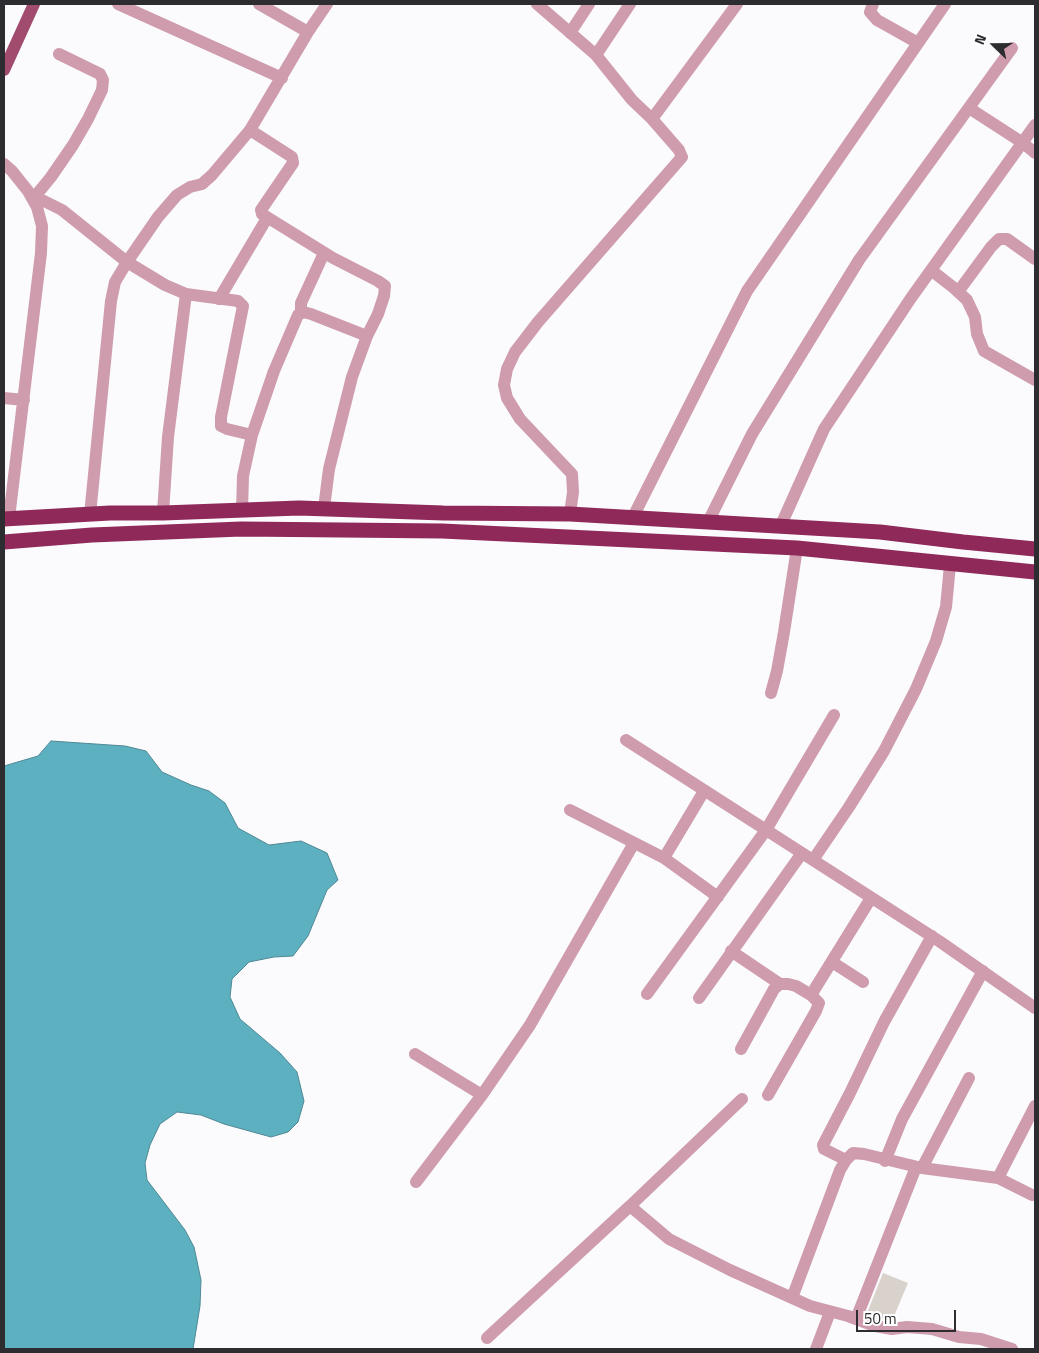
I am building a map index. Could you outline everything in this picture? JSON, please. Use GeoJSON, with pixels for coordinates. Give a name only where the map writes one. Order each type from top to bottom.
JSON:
{"type":"FeatureCollection","features":[{"type":"Feature","properties":{"kind":"highway"},"geometry":{"type":"LineString","coordinates":[[6,518],[324,508],[444,513],[570,514],[880,532],[1035,549]]}},
{"type":"Feature","properties":{"kind":"highway"},"geometry":{"type":"LineString","coordinates":[[4,542],[162,532],[321,529],[452,531],[797,548],[1035,572]]}},
{"type":"Feature","properties":{"kind":"highway"},"geometry":{"type":"LineString","coordinates":[[955,565],[963,542]]}},
{"type":"Feature","properties":{"kind":"main road"},"geometry":{"type":"LineString","coordinates":[[4,70],[34,4]]}},
{"type":"Feature","properties":{"kind":"street"},"geometry":{"type":"LineString","coordinates":[[118,4],[282,78]]}},
{"type":"Feature","properties":{"kind":"street"},"geometry":{"type":"LineString","coordinates":[[259,4],[308,32]]}},
{"type":"Feature","properties":{"kind":"street"},"geometry":{"type":"LineString","coordinates":[[537,4],[596,55],[632,100],[652,119],[682,156],[538,322],[515,352],[507,369],[504,384],[508,398],[520,419],[572,474],[573,492],[570,514]]}},
{"type":"Feature","properties":{"kind":"street"},"geometry":{"type":"LineString","coordinates":[[570,33],[589,4]]}},
{"type":"Feature","properties":{"kind":"street"},"geometry":{"type":"LineString","coordinates":[[596,55],[630,4]]}},
{"type":"Feature","properties":{"kind":"street"},"geometry":{"type":"LineString","coordinates":[[652,119],[737,4]]}},
{"type":"Feature","properties":{"kind":"street"},"geometry":{"type":"LineString","coordinates":[[873,4],[870,12],[877,20],[918,43]]}},
{"type":"Feature","properties":{"kind":"street"},"geometry":{"type":"LineString","coordinates":[[633,517],[747,291],[945,4]]}},
{"type":"Feature","properties":{"kind":"street"},"geometry":{"type":"LineString","coordinates":[[90,515],[111,301],[115,282],[158,217],[177,195],[207,180],[250,130],[324,5]]}},
{"type":"Feature","properties":{"kind":"street"},"geometry":{"type":"LineString","coordinates":[[708,522],[752,434],[859,260],[1012,48]]}},
{"type":"Feature","properties":{"kind":"street"},"geometry":{"type":"LineString","coordinates":[[33,199],[73,145],[102,90],[104,80],[100,74],[59,54]]}},
{"type":"Feature","properties":{"kind":"street"},"geometry":{"type":"LineString","coordinates":[[969,108],[1035,153]]}},
{"type":"Feature","properties":{"kind":"street"},"geometry":{"type":"LineString","coordinates":[[781,525],[824,429],[931,270],[1035,125]]}},
{"type":"Feature","properties":{"kind":"street"},"geometry":{"type":"LineString","coordinates":[[250,130],[292,157],[293,163],[261,210],[262,214],[324,253],[378,280],[385,286],[378,314],[367,336],[352,377],[330,470],[324,508]]}},
{"type":"Feature","properties":{"kind":"street"},"geometry":{"type":"LineString","coordinates":[[4,164],[12,171],[33,199],[42,226],[41,253],[24,400],[6,518]]}},
{"type":"Feature","properties":{"kind":"street"},"geometry":{"type":"LineString","coordinates":[[33,199],[44,201],[62,210],[127,262],[165,285],[186,294],[238,302],[244,306],[221,417],[221,426],[228,430],[252,435]]}},
{"type":"Feature","properties":{"kind":"street"},"geometry":{"type":"LineString","coordinates":[[218,299],[268,218]]}},
{"type":"Feature","properties":{"kind":"street"},"geometry":{"type":"LineString","coordinates":[[958,292],[991,247],[999,240],[1007,239],[1035,259]]}},
{"type":"Feature","properties":{"kind":"street"},"geometry":{"type":"LineString","coordinates":[[242,511],[243,476],[252,435],[293,324],[301,312],[301,303],[324,253]]}},
{"type":"Feature","properties":{"kind":"street"},"geometry":{"type":"LineString","coordinates":[[931,270],[967,300],[975,317],[977,334],[984,351],[1035,380]]}},
{"type":"Feature","properties":{"kind":"street"},"geometry":{"type":"LineString","coordinates":[[163,513],[168,438],[186,294]]}},
{"type":"Feature","properties":{"kind":"street"},"geometry":{"type":"LineString","coordinates":[[301,312],[311,314],[367,336]]}},
{"type":"Feature","properties":{"kind":"street"},"geometry":{"type":"LineString","coordinates":[[4,398],[24,400]]}},
{"type":"Feature","properties":{"kind":"street"},"geometry":{"type":"LineString","coordinates":[[771,693],[784,632],[797,548]]}},
{"type":"Feature","properties":{"kind":"street"},"geometry":{"type":"LineString","coordinates":[[699,998],[731,951],[849,807],[884,751],[916,689],[936,641],[955,565]]}},
{"type":"Feature","properties":{"kind":"street"},"geometry":{"type":"LineString","coordinates":[[647,994],[766,830],[834,715]]}},
{"type":"Feature","properties":{"kind":"street"},"geometry":{"type":"LineString","coordinates":[[626,740],[932,936],[1035,1008]]}},
{"type":"Feature","properties":{"kind":"street"},"geometry":{"type":"LineString","coordinates":[[664,858],[704,791]]}},
{"type":"Feature","properties":{"kind":"street"},"geometry":{"type":"LineString","coordinates":[[570,810],[664,858],[718,897]]}},
{"type":"Feature","properties":{"kind":"street"},"geometry":{"type":"LineString","coordinates":[[416,1182],[482,1095],[530,1025],[634,843]]}},
{"type":"Feature","properties":{"kind":"street"},"geometry":{"type":"LineString","coordinates":[[811,995],[872,898]]}},
{"type":"Feature","properties":{"kind":"street"},"geometry":{"type":"LineString","coordinates":[[846,1160],[824,1149],[823,1145],[884,1022],[932,936]]}},
{"type":"Feature","properties":{"kind":"street"},"geometry":{"type":"LineString","coordinates":[[731,951],[780,984],[796,986],[820,1003],[768,1095]]}},
{"type":"Feature","properties":{"kind":"street"},"geometry":{"type":"LineString","coordinates":[[832,962],[863,982]]}},
{"type":"Feature","properties":{"kind":"street"},"geometry":{"type":"LineString","coordinates":[[885,1161],[902,1119],[983,970]]}},
{"type":"Feature","properties":{"kind":"street"},"geometry":{"type":"LineString","coordinates":[[741,1049],[774,990],[780,984]]}},
{"type":"Feature","properties":{"kind":"street"},"geometry":{"type":"LineString","coordinates":[[415,1054],[482,1095]]}},
{"type":"Feature","properties":{"kind":"street"},"geometry":{"type":"LineString","coordinates":[[856,1319],[919,1168],[969,1078]]}},
{"type":"Feature","properties":{"kind":"street"},"geometry":{"type":"LineString","coordinates":[[487,1338],[742,1099]]}},
{"type":"Feature","properties":{"kind":"street"},"geometry":{"type":"LineString","coordinates":[[998,1178],[1035,1106]]}},
{"type":"Feature","properties":{"kind":"street"},"geometry":{"type":"LineString","coordinates":[[792,1298],[840,1170],[853,1153],[919,1168],[998,1178],[1032,1194]]}},
{"type":"Feature","properties":{"kind":"street"},"geometry":{"type":"LineString","coordinates":[[630,1206],[669,1239],[810,1306],[874,1326],[892,1329],[907,1326],[932,1329],[959,1337],[980,1339],[1012,1349]]}},
{"type":"Feature","properties":{"kind":"street"},"geometry":{"type":"LineString","coordinates":[[816,1349],[830,1312]]}},
{"type":"Feature","properties":{"kind":"water"},"geometry":{"type":"Polygon","coordinates":[[[51,741],[125,746],[146,751],[162,772],[209,791],[225,803],[238,828],[269,845],[301,841],[327,853],[338,880],[327,890],[308,936],[293,956],[274,957],[249,962],[232,979],[230,997],[240,1019],[280,1053],[297,1072],[304,1101],[298,1122],[288,1132],[271,1137],[224,1124],[201,1115],[177,1112],[160,1124],[150,1145],[145,1163],[147,1180],[185,1230],[194,1247],[201,1280],[200,1306],[193,1349],[4,1349],[4,766],[38,756],[51,741]]]}},
{"type":"Feature","properties":{"kind":"building"},"geometry":{"type":"Polygon","coordinates":[[[883,1273],[908,1283],[892,1321],[867,1313],[883,1273]]]}}]}
